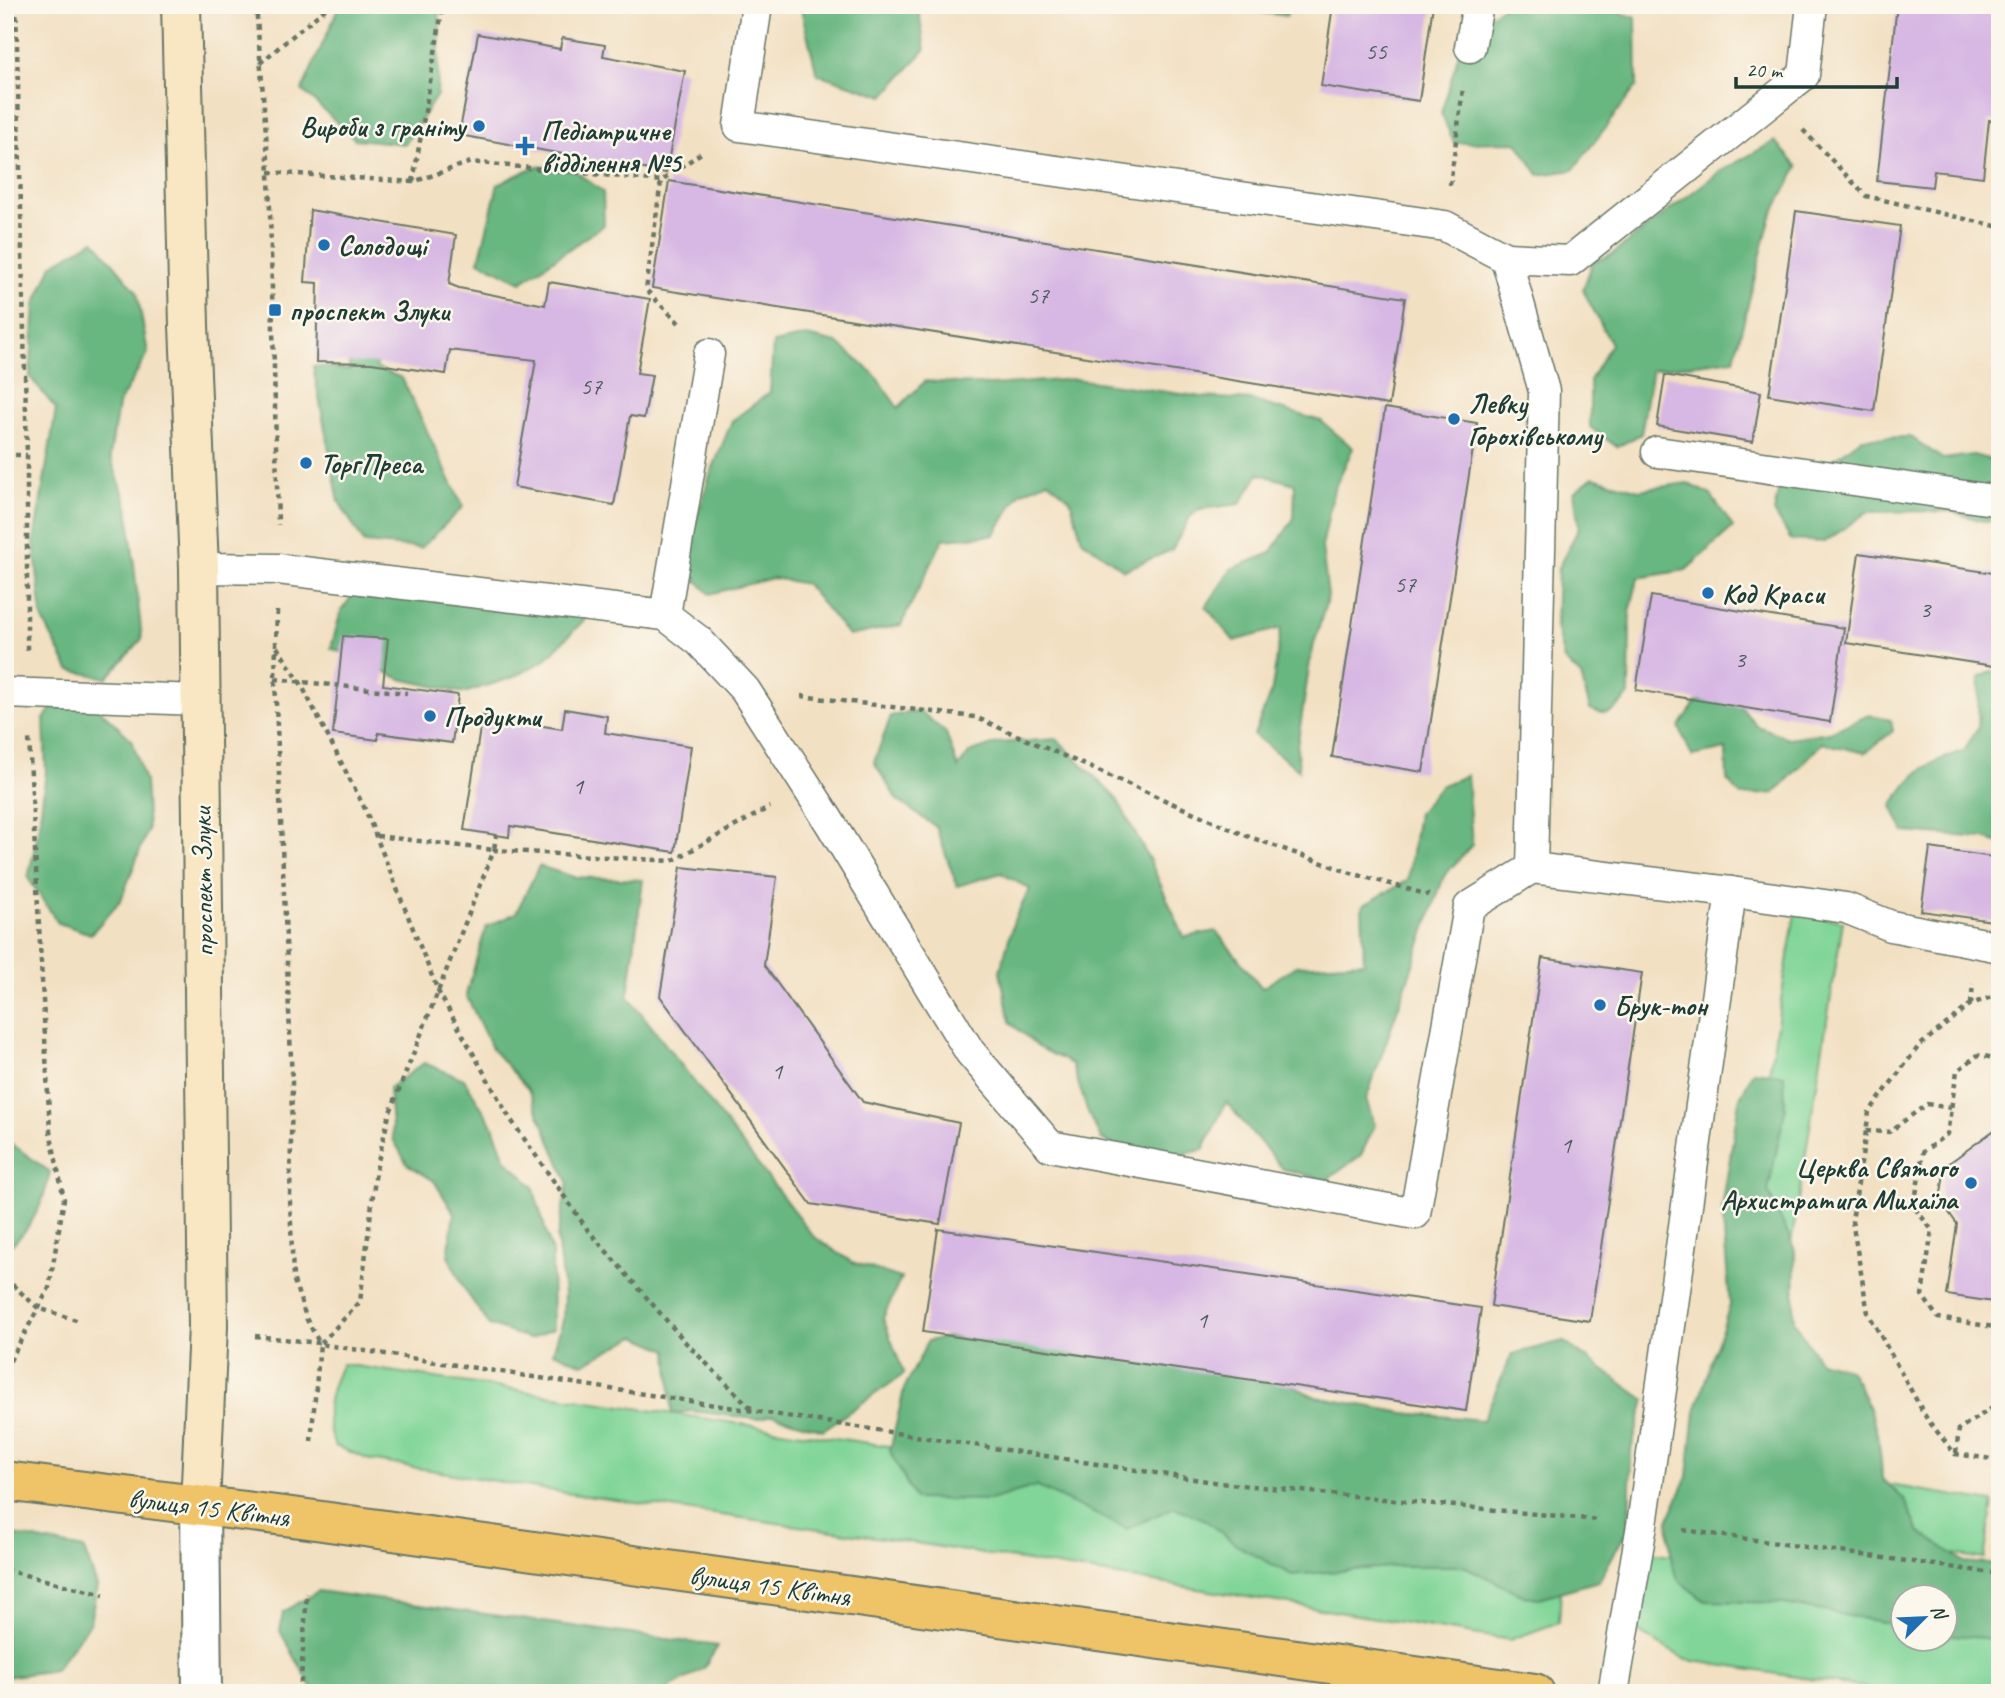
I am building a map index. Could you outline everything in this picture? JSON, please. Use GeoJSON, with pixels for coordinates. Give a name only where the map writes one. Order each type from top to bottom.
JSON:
{"type":"FeatureCollection","features":[{"type":"Feature","properties":{"kind":"highway","name":"вулиця 15 Квітня"},"geometry":{"type":"LineString","coordinates":[[5,1481],[200,1506],[1432,1686],[1535,1693]]}},
{"type":"Feature","properties":{"kind":"main road","name":"проспект Злуки"},"geometry":{"type":"LineString","coordinates":[[181,5],[189,325],[200,568],[199,700],[208,1326],[200,1506]]}},
{"type":"Feature","properties":{"kind":"street"},"geometry":{"type":"LineString","coordinates":[[200,1506],[202,1693]]}},
{"type":"Feature","properties":{"kind":"lane"},"geometry":{"type":"LineString","coordinates":[[757,5],[739,127],[1445,226],[1506,258],[1570,261],[1804,75],[1812,5]]}},
{"type":"Feature","properties":{"kind":"lane"},"geometry":{"type":"LineString","coordinates":[[1470,47],[1478,5]]}},
{"type":"Feature","properties":{"kind":"lane"},"geometry":{"type":"LineString","coordinates":[[1506,258],[1544,391],[1532,868]]}},
{"type":"Feature","properties":{"kind":"lane"},"geometry":{"type":"LineString","coordinates":[[665,615],[709,354]]}},
{"type":"Feature","properties":{"kind":"lane"},"geometry":{"type":"LineString","coordinates":[[1657,452],[2000,501]]}},
{"type":"Feature","properties":{"kind":"lane"},"geometry":{"type":"LineString","coordinates":[[200,568],[278,569],[665,615],[699,641],[745,690],[970,1052],[1050,1146],[1415,1214],[1469,907],[1532,868],[1846,908],[1891,926],[2000,947]]}},
{"type":"Feature","properties":{"kind":"lane"},"geometry":{"type":"LineString","coordinates":[[5,693],[199,700]]}},
{"type":"Feature","properties":{"kind":"lane"},"geometry":{"type":"LineString","coordinates":[[1614,1693],[1642,1525],[1731,892]]}},
{"type":"Feature","properties":{"kind":"path"},"geometry":{"type":"LineString","coordinates":[[256,5],[269,172],[278,569],[275,679],[292,1082],[290,1199],[293,1278],[307,1320],[320,1343],[311,1441]]}},
{"type":"Feature","properties":{"kind":"path"},"geometry":{"type":"LineString","coordinates":[[259,64],[330,5]]}},
{"type":"Feature","properties":{"kind":"path"},"geometry":{"type":"LineString","coordinates":[[413,182],[443,5]]}},
{"type":"Feature","properties":{"kind":"path"},"geometry":{"type":"LineString","coordinates":[[1445,226],[1462,97]]}},
{"type":"Feature","properties":{"kind":"path"},"geometry":{"type":"LineString","coordinates":[[1774,99],[1866,196],[2000,227]]}},
{"type":"Feature","properties":{"kind":"path"},"geometry":{"type":"LineString","coordinates":[[269,172],[413,182],[471,162],[661,181],[739,127]]}},
{"type":"Feature","properties":{"kind":"path"},"geometry":{"type":"LineString","coordinates":[[661,181],[646,290],[709,354]]}},
{"type":"Feature","properties":{"kind":"path"},"geometry":{"type":"LineString","coordinates":[[5,455],[27,455]]}},
{"type":"Feature","properties":{"kind":"path"},"geometry":{"type":"LineString","coordinates":[[275,644],[300,682],[377,836],[438,991],[509,1117],[587,1229],[687,1344],[754,1411]]}},
{"type":"Feature","properties":{"kind":"path"},"geometry":{"type":"LineString","coordinates":[[275,679],[407,693]]}},
{"type":"Feature","properties":{"kind":"path"},"geometry":{"type":"LineString","coordinates":[[745,690],[975,717],[1247,836],[1351,873],[1469,907]]}},
{"type":"Feature","properties":{"kind":"path"},"geometry":{"type":"LineString","coordinates":[[377,836],[494,850],[672,861],[807,786]]}},
{"type":"Feature","properties":{"kind":"path"},"geometry":{"type":"LineString","coordinates":[[320,1343],[360,1302],[376,1170],[389,1115],[494,850],[496,835]]}},
{"type":"Feature","properties":{"kind":"path"},"geometry":{"type":"LineString","coordinates":[[2000,994],[1971,1004],[1919,1046],[1869,1112],[1852,1222],[1868,1312],[1927,1419],[1955,1454],[2000,1460]]}},
{"type":"Feature","properties":{"kind":"path"},"geometry":{"type":"LineString","coordinates":[[2000,1059],[1978,1055],[1957,1071],[1947,1134],[1923,1152],[1914,1207],[1932,1230],[1922,1295],[1938,1318],[2000,1328]]}},
{"type":"Feature","properties":{"kind":"path"},"geometry":{"type":"LineString","coordinates":[[1867,1131],[1889,1132],[1927,1104],[1951,1108]]}},
{"type":"Feature","properties":{"kind":"path"},"geometry":{"type":"LineString","coordinates":[[5,1278],[38,1308],[79,1321]]}},
{"type":"Feature","properties":{"kind":"path"},"geometry":{"type":"LineString","coordinates":[[246,1335],[320,1343],[1220,1483],[1642,1525],[2000,1574]]}},
{"type":"Feature","properties":{"kind":"path"},"geometry":{"type":"LineString","coordinates":[[1955,1454],[1959,1429],[2000,1403]]}},
{"type":"Feature","properties":{"kind":"path"},"geometry":{"type":"LineString","coordinates":[[5,1570],[104,1595]]}},
{"type":"Feature","properties":{"kind":"path"},"geometry":{"type":"LineString","coordinates":[[300,1693],[307,1593]]}},
{"type":"Feature","properties":{"kind":"green space"},"geometry":{"type":"Polygon","coordinates":[[[340,5],[438,5],[440,24],[437,95],[405,144],[355,139],[302,90],[340,5]]]}},
{"type":"Feature","properties":{"kind":"green space"},"geometry":{"type":"Polygon","coordinates":[[[800,5],[918,5],[925,50],[884,96],[817,74],[800,5]]]}},
{"type":"Feature","properties":{"kind":"green space"},"geometry":{"type":"Polygon","coordinates":[[[1203,5],[1291,5],[1286,16],[1203,5]]]}},
{"type":"Feature","properties":{"kind":"green space"},"geometry":{"type":"Polygon","coordinates":[[[1599,5],[1636,18],[1637,86],[1573,170],[1539,175],[1517,142],[1454,143],[1441,113],[1466,30],[1504,6],[1558,9],[1599,5]]]}},
{"type":"Feature","properties":{"kind":"green space"},"geometry":{"type":"Polygon","coordinates":[[[1775,141],[1798,167],[1770,219],[1734,359],[1652,370],[1641,434],[1617,447],[1590,427],[1590,380],[1611,344],[1583,290],[1593,261],[1611,255],[1719,172],[1775,141]]]}},
{"type":"Feature","properties":{"kind":"green space"},"geometry":{"type":"Polygon","coordinates":[[[536,166],[575,171],[603,192],[604,225],[521,282],[479,261],[498,184],[536,166]]]}},
{"type":"Feature","properties":{"kind":"green space"},"geometry":{"type":"Polygon","coordinates":[[[94,240],[137,292],[148,353],[118,405],[110,456],[128,507],[142,639],[107,678],[69,670],[42,618],[34,541],[56,409],[30,377],[35,305],[52,265],[94,240]]]}},
{"type":"Feature","properties":{"kind":"green space"},"geometry":{"type":"Polygon","coordinates":[[[353,255],[382,285],[376,368],[402,378],[463,507],[421,548],[364,543],[339,502],[313,366],[349,370],[353,255]]]}},
{"type":"Feature","properties":{"kind":"green space"},"geometry":{"type":"Polygon","coordinates":[[[806,336],[837,343],[874,374],[898,408],[925,381],[990,385],[1075,379],[1203,397],[1251,400],[1321,421],[1353,448],[1334,489],[1322,547],[1328,596],[1311,655],[1297,747],[1299,770],[1254,735],[1272,689],[1281,628],[1234,641],[1206,607],[1231,569],[1271,553],[1294,518],[1295,484],[1259,474],[1240,504],[1200,509],[1190,517],[1172,550],[1124,570],[1082,540],[1070,499],[1048,481],[1020,493],[994,535],[943,539],[901,625],[849,636],[806,584],[773,578],[710,594],[682,565],[710,475],[732,421],[770,392],[773,343],[806,336]]]}},
{"type":"Feature","properties":{"kind":"green space"},"geometry":{"type":"Polygon","coordinates":[[[1911,437],[1943,459],[1973,455],[2000,462],[2000,520],[1983,521],[1950,511],[1867,512],[1825,542],[1791,540],[1774,512],[1780,483],[1839,456],[1862,438],[1911,437]]]}},
{"type":"Feature","properties":{"kind":"green space"},"geometry":{"type":"Polygon","coordinates":[[[1593,477],[1639,490],[1687,483],[1711,495],[1733,527],[1686,570],[1638,578],[1630,612],[1629,695],[1608,713],[1590,709],[1581,676],[1564,660],[1556,626],[1558,568],[1579,528],[1574,492],[1593,477]]]}},
{"type":"Feature","properties":{"kind":"green space"},"geometry":{"type":"Polygon","coordinates":[[[369,573],[591,613],[545,660],[514,677],[464,693],[401,679],[331,648],[341,611],[369,573]]]}},
{"type":"Feature","properties":{"kind":"green space"},"geometry":{"type":"Polygon","coordinates":[[[1993,671],[2000,675],[2000,843],[1984,838],[1904,832],[1892,806],[1906,785],[1921,770],[1964,751],[1978,727],[1979,678],[1993,671]]]}},
{"type":"Feature","properties":{"kind":"green space"},"geometry":{"type":"Polygon","coordinates":[[[59,696],[99,709],[132,740],[145,782],[148,829],[121,900],[91,934],[58,923],[28,878],[38,832],[46,772],[44,719],[59,696]]]}},
{"type":"Feature","properties":{"kind":"green space"},"geometry":{"type":"Polygon","coordinates":[[[1718,696],[1739,705],[1757,726],[1788,738],[1830,732],[1869,715],[1891,720],[1893,731],[1865,753],[1822,743],[1775,793],[1741,796],[1727,780],[1726,749],[1692,756],[1679,727],[1696,702],[1718,696]]]}},
{"type":"Feature","properties":{"kind":"green space"},"geometry":{"type":"Polygon","coordinates":[[[920,711],[946,733],[958,768],[969,753],[998,743],[1057,739],[1117,799],[1150,861],[1184,937],[1216,931],[1262,988],[1296,966],[1364,962],[1362,906],[1408,880],[1418,813],[1440,786],[1467,775],[1472,845],[1444,876],[1366,1100],[1375,1125],[1361,1155],[1327,1180],[1283,1169],[1226,1102],[1203,1150],[1148,1162],[1101,1139],[1087,1110],[1072,1064],[1038,1047],[1010,1022],[1000,971],[1014,920],[1030,889],[1001,873],[957,886],[936,827],[897,800],[874,762],[891,716],[920,711]]]}},
{"type":"Feature","properties":{"kind":"green space"},"geometry":{"type":"Polygon","coordinates":[[[539,866],[574,877],[643,880],[628,996],[813,1236],[852,1262],[901,1278],[883,1318],[904,1374],[823,1430],[773,1415],[756,1419],[691,1411],[672,1414],[668,1350],[636,1336],[583,1364],[553,1352],[563,1320],[564,1294],[557,1238],[568,1182],[528,1089],[492,1049],[466,995],[486,927],[516,913],[539,866]]]}},
{"type":"Feature","properties":{"kind":"green space"},"geometry":{"type":"Polygon","coordinates":[[[1795,913],[1843,921],[1756,1463],[1993,1502],[1984,1559],[1698,1513],[1795,913]]]}},
{"type":"Feature","properties":{"kind":"green space"},"geometry":{"type":"Polygon","coordinates":[[[424,1063],[464,1079],[493,1126],[505,1159],[533,1186],[552,1253],[553,1329],[529,1339],[489,1325],[465,1290],[448,1256],[454,1213],[434,1181],[407,1164],[393,1139],[389,1088],[424,1063]]]}},
{"type":"Feature","properties":{"kind":"green space"},"geometry":{"type":"Polygon","coordinates":[[[1753,1071],[1784,1075],[1785,1110],[1768,1191],[1795,1250],[1794,1321],[1819,1361],[1849,1369],[1874,1422],[1880,1449],[1882,1479],[1905,1500],[1918,1530],[1964,1562],[2000,1565],[2000,1640],[1960,1636],[1960,1582],[1890,1582],[1890,1624],[1779,1603],[1705,1601],[1679,1581],[1672,1565],[1668,1520],[1688,1476],[1695,1412],[1730,1305],[1722,1209],[1739,1100],[1753,1071]]]}},
{"type":"Feature","properties":{"kind":"green space"},"geometry":{"type":"Polygon","coordinates":[[[5,1139],[50,1172],[35,1216],[22,1234],[5,1250],[5,1139]]]}},
{"type":"Feature","properties":{"kind":"green space"},"geometry":{"type":"Polygon","coordinates":[[[947,1337],[1242,1362],[1316,1397],[1405,1413],[1483,1420],[1512,1354],[1563,1341],[1645,1400],[1631,1450],[1629,1527],[1599,1581],[1539,1598],[1524,1596],[1464,1566],[1402,1566],[1292,1575],[1238,1546],[1204,1519],[1174,1507],[1127,1529],[1036,1486],[990,1500],[915,1499],[890,1451],[904,1389],[928,1341],[947,1337]]]}},
{"type":"Feature","properties":{"kind":"green space"},"geometry":{"type":"Polygon","coordinates":[[[342,1364],[1162,1487],[1563,1555],[1559,1622],[1510,1640],[897,1540],[572,1494],[370,1460],[335,1446],[331,1436],[328,1405],[342,1364]]]}},
{"type":"Feature","properties":{"kind":"green space"},"geometry":{"type":"Polygon","coordinates":[[[5,1533],[84,1549],[97,1586],[90,1622],[55,1670],[5,1677],[5,1533]]]}},
{"type":"Feature","properties":{"kind":"green space"},"geometry":{"type":"Polygon","coordinates":[[[1637,1550],[1890,1588],[1890,1652],[1960,1652],[1960,1598],[2000,1604],[2000,1693],[1900,1693],[1687,1660],[1640,1633],[1627,1600],[1637,1550]]]}},
{"type":"Feature","properties":{"kind":"green space"},"geometry":{"type":"Polygon","coordinates":[[[318,1591],[718,1646],[704,1668],[662,1693],[315,1693],[280,1631],[283,1612],[318,1591]]]}},
{"type":"Feature","properties":{"kind":"building"},"geometry":{"type":"Polygon","coordinates":[[[1333,5],[1433,5],[1419,101],[1321,86],[1333,5]]]}},
{"type":"Feature","properties":{"kind":"building"},"geometry":{"type":"Polygon","coordinates":[[[1897,5],[2000,5],[2000,122],[1989,120],[1983,177],[1934,171],[1932,187],[1877,181],[1897,5]]]}},
{"type":"Feature","properties":{"kind":"building"},"geometry":{"type":"Polygon","coordinates":[[[478,34],[560,49],[562,38],[605,45],[603,56],[685,71],[666,173],[459,135],[478,34]]]}},
{"type":"Feature","properties":{"kind":"building"},"geometry":{"type":"Polygon","coordinates":[[[669,181],[1405,298],[1389,405],[652,288],[669,181]]]}},
{"type":"Feature","properties":{"kind":"building"},"geometry":{"type":"Polygon","coordinates":[[[310,210],[456,235],[449,284],[459,288],[545,305],[549,282],[650,299],[637,373],[652,375],[644,418],[630,416],[614,505],[514,487],[536,360],[450,350],[446,374],[371,363],[316,362],[318,283],[305,282],[310,210]]]}},
{"type":"Feature","properties":{"kind":"building"},"geometry":{"type":"Polygon","coordinates":[[[1796,211],[1900,226],[1874,411],[1769,395],[1796,211]]]}},
{"type":"Feature","properties":{"kind":"building"},"geometry":{"type":"Polygon","coordinates":[[[1665,375],[1761,392],[1753,442],[1657,426],[1665,375]]]}},
{"type":"Feature","properties":{"kind":"building"},"geometry":{"type":"Polygon","coordinates":[[[1385,408],[1477,423],[1423,772],[1332,757],[1385,408]]]}},
{"type":"Feature","properties":{"kind":"building"},"geometry":{"type":"Polygon","coordinates":[[[1859,553],[2000,574],[2000,667],[1846,643],[1859,553]]]}},
{"type":"Feature","properties":{"kind":"building"},"geometry":{"type":"Polygon","coordinates":[[[1651,596],[1844,628],[1830,722],[1636,690],[1651,596]]]}},
{"type":"Feature","properties":{"kind":"building"},"geometry":{"type":"Polygon","coordinates":[[[343,636],[388,639],[383,685],[458,695],[452,743],[378,733],[378,740],[333,734],[343,636]]]}},
{"type":"Feature","properties":{"kind":"building"},"geometry":{"type":"Polygon","coordinates":[[[565,709],[607,716],[605,733],[691,746],[675,852],[510,826],[509,837],[464,830],[482,716],[562,729],[565,709]]]}},
{"type":"Feature","properties":{"kind":"building"},"geometry":{"type":"Polygon","coordinates":[[[1930,848],[2000,858],[2000,922],[1921,911],[1930,848]]]}},
{"type":"Feature","properties":{"kind":"building"},"geometry":{"type":"Polygon","coordinates":[[[681,867],[777,877],[764,965],[863,1102],[959,1123],[940,1224],[811,1204],[660,996],[681,867]]]}},
{"type":"Feature","properties":{"kind":"building"},"geometry":{"type":"Polygon","coordinates":[[[1542,958],[1642,973],[1590,1321],[1491,1306],[1542,958]]]}},
{"type":"Feature","properties":{"kind":"building","name":"Церква Святого Архистратига Михаїла"},"geometry":{"type":"Polygon","coordinates":[[[2000,1126],[2000,1303],[1947,1295],[1957,1224],[1940,1200],[1945,1166],[2000,1126]]]}},
{"type":"Feature","properties":{"kind":"building"},"geometry":{"type":"Polygon","coordinates":[[[938,1229],[1481,1308],[1466,1411],[923,1332],[938,1229]]]}},
{"type":"Feature","properties":{"kind":"place","name":"Вироби з граніту"},"geometry":{"type":"Point","coordinates":[479,126]}},
{"type":"Feature","properties":{"kind":"place","name":"Педіатричне відділення №5"},"geometry":{"type":"Point","coordinates":[525,146]}},
{"type":"Feature","properties":{"kind":"place","name":"Солодощі"},"geometry":{"type":"Point","coordinates":[324,245]}},
{"type":"Feature","properties":{"kind":"place","name":"проспект Злуки"},"geometry":{"type":"Point","coordinates":[275,310]}},
{"type":"Feature","properties":{"kind":"place","name":"Левку Горохівському"},"geometry":{"type":"Point","coordinates":[1454,419]}},
{"type":"Feature","properties":{"kind":"place","name":"ТоргПреса"},"geometry":{"type":"Point","coordinates":[306,463]}},
{"type":"Feature","properties":{"kind":"place","name":"Код Краси"},"geometry":{"type":"Point","coordinates":[1708,593]}},
{"type":"Feature","properties":{"kind":"place","name":"Продукти"},"geometry":{"type":"Point","coordinates":[430,716]}},
{"type":"Feature","properties":{"kind":"place","name":"Брук-тон"},"geometry":{"type":"Point","coordinates":[1600,1005]}},
{"type":"Feature","properties":{"kind":"place","name":"Церква Святого Архистратига Михаїла"},"geometry":{"type":"Point","coordinates":[1971,1183]}}]}
